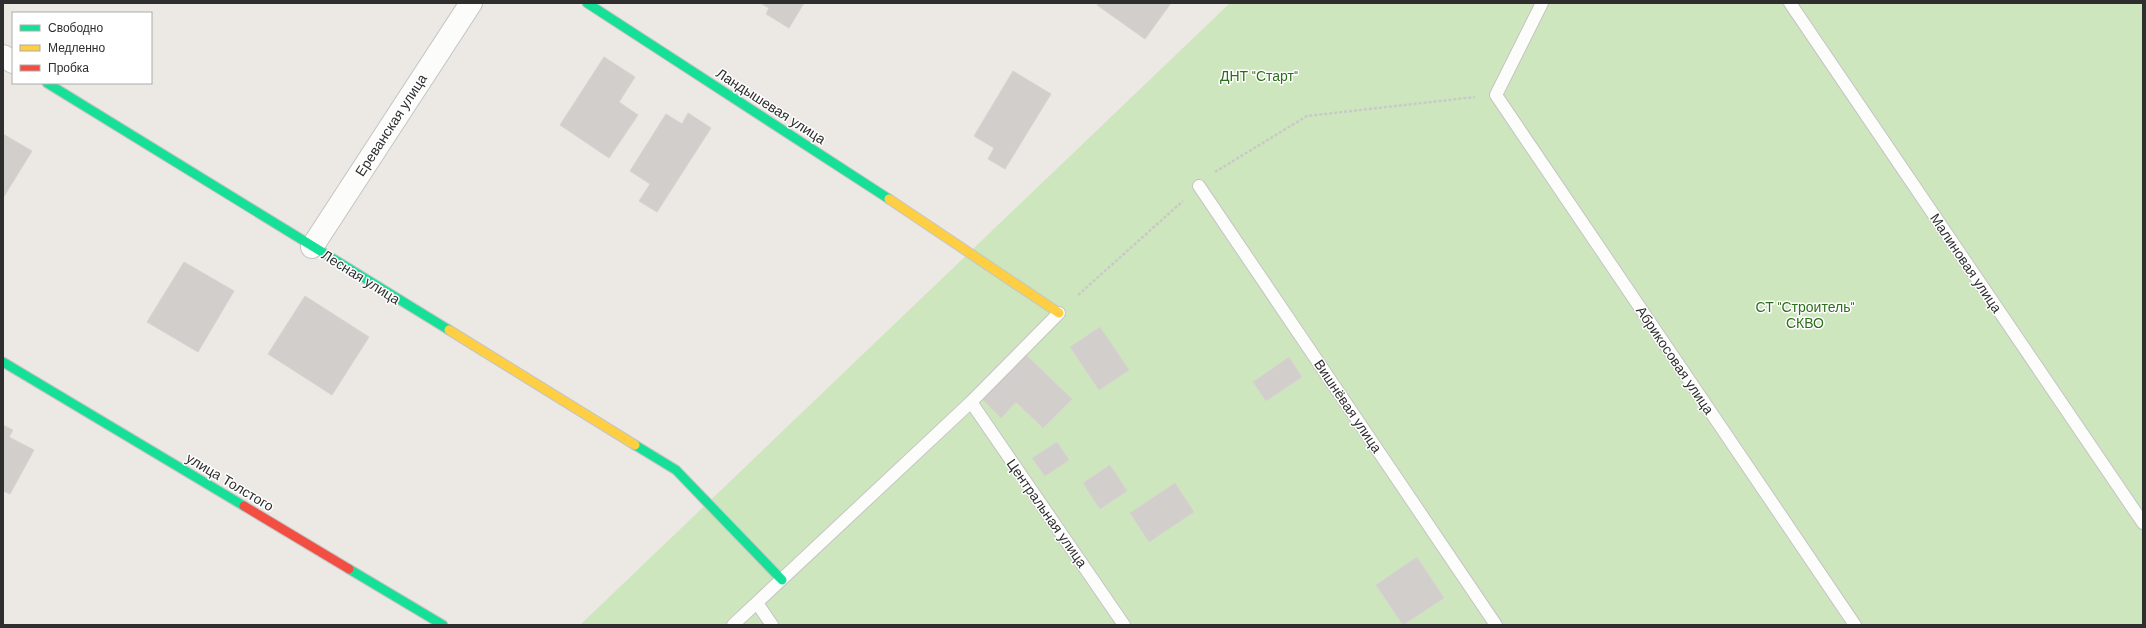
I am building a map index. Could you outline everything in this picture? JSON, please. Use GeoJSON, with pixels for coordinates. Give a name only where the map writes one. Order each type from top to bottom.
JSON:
{"type":"FeatureCollection","features":[{"type":"Feature","properties":{"kind":"street","name":"Ереванская улица"},"geometry":{"type":"LineString","coordinates":[[312,247],[471,3]]}},
{"type":"Feature","properties":{"kind":"street","name":"Ландышевая улица"},"geometry":{"type":"LineString","coordinates":[[587,3],[940,232],[1058,313]]}},
{"type":"Feature","properties":{"kind":"street"},"geometry":{"type":"LineString","coordinates":[[3,56],[12,61]]}},
{"type":"Feature","properties":{"kind":"street","name":"Лесная улица"},"geometry":{"type":"LineString","coordinates":[[49,84],[676,470],[782,580]]}},
{"type":"Feature","properties":{"kind":"street","name":"улица Толстого"},"geometry":{"type":"LineString","coordinates":[[3,362],[443,625]]}},
{"type":"Feature","properties":{"kind":"lane"},"geometry":{"type":"LineString","coordinates":[[1496,95],[1542,3]]}},
{"type":"Feature","properties":{"kind":"lane","name":"Малиновая улица"},"geometry":{"type":"LineString","coordinates":[[1790,3],[2143,523]]}},
{"type":"Feature","properties":{"kind":"lane","name":"Абрикосовая улица"},"geometry":{"type":"LineString","coordinates":[[1496,95],[1855,625]]}},
{"type":"Feature","properties":{"kind":"lane","name":"Вишнёвая улица"},"geometry":{"type":"LineString","coordinates":[[1199,186],[1496,625]]}},
{"type":"Feature","properties":{"kind":"lane"},"geometry":{"type":"LineString","coordinates":[[733,625],[971,402],[1058,313]]}},
{"type":"Feature","properties":{"kind":"lane","name":"Центральная улица"},"geometry":{"type":"LineString","coordinates":[[971,402],[1124,625]]}},
{"type":"Feature","properties":{"kind":"lane"},"geometry":{"type":"LineString","coordinates":[[757,603],[772,625]]}},
{"type":"Feature","properties":{"kind":"path"},"geometry":{"type":"LineString","coordinates":[[1058,313],[1219,168],[1306,116],[1496,95]]}},
{"type":"Feature","properties":{"kind":"green space","name":"СТ \"Строитель\" СКВО"},"geometry":{"type":"Polygon","coordinates":[[[1230,3],[2143,3],[2143,625],[580,625],[1230,3]]]}},
{"type":"Feature","properties":{"kind":"building"},"geometry":{"type":"Polygon","coordinates":[[[760,3],[804,3],[789,28],[766,14],[769,8],[760,3]]]}},
{"type":"Feature","properties":{"kind":"building"},"geometry":{"type":"Polygon","coordinates":[[[1099,3],[1171,3],[1145,39],[1097,5],[1099,3]]]}},
{"type":"Feature","properties":{"kind":"building"},"geometry":{"type":"Polygon","coordinates":[[[604,57],[635,77],[619,102],[638,115],[609,158],[560,125],[604,57]]]}},
{"type":"Feature","properties":{"kind":"building"},"geometry":{"type":"Polygon","coordinates":[[[1013,71],[1051,94],[1005,169],[988,159],[994,148],[974,136],[1013,71]]]}},
{"type":"Feature","properties":{"kind":"building"},"geometry":{"type":"Polygon","coordinates":[[[688,113],[711,128],[657,212],[639,201],[650,184],[630,171],[666,114],[682,124],[688,113]]]}},
{"type":"Feature","properties":{"kind":"building"},"geometry":{"type":"Polygon","coordinates":[[[3,134],[32,151],[3,198],[3,134]]]}},
{"type":"Feature","properties":{"kind":"building"},"geometry":{"type":"Polygon","coordinates":[[[184,262],[234,291],[198,352],[147,322],[184,262]]]}},
{"type":"Feature","properties":{"kind":"building"},"geometry":{"type":"Polygon","coordinates":[[[305,296],[369,337],[332,395],[268,354],[305,296]]]}},
{"type":"Feature","properties":{"kind":"building"},"geometry":{"type":"Polygon","coordinates":[[[1100,327],[1129,370],[1099,390],[1070,347],[1100,327]]]}},
{"type":"Feature","properties":{"kind":"building"},"geometry":{"type":"Polygon","coordinates":[[[1025,354],[1072,399],[1043,428],[1016,402],[1001,418],[981,398],[1025,354]]]}},
{"type":"Feature","properties":{"kind":"building"},"geometry":{"type":"Polygon","coordinates":[[[1289,357],[1302,377],[1266,401],[1253,382],[1289,357]]]}},
{"type":"Feature","properties":{"kind":"building"},"geometry":{"type":"Polygon","coordinates":[[[3,425],[13,430],[9,437],[34,450],[10,494],[3,491],[3,425]]]}},
{"type":"Feature","properties":{"kind":"building"},"geometry":{"type":"Polygon","coordinates":[[[1057,442],[1069,460],[1045,476],[1032,458],[1057,442]]]}},
{"type":"Feature","properties":{"kind":"building"},"geometry":{"type":"Polygon","coordinates":[[[1110,465],[1127,491],[1100,509],[1083,483],[1110,465]]]}},
{"type":"Feature","properties":{"kind":"building"},"geometry":{"type":"Polygon","coordinates":[[[1175,483],[1194,512],[1149,542],[1130,513],[1175,483]]]}},
{"type":"Feature","properties":{"kind":"building"},"geometry":{"type":"Polygon","coordinates":[[[1417,557],[1444,598],[1403,625],[1376,585],[1417,557]]]}},
{"type":"Feature","properties":{"kind":"traffic: fast"},"geometry":{"type":"LineString","coordinates":[[587,3],[889,199]]}},
{"type":"Feature","properties":{"kind":"traffic: fast"},"geometry":{"type":"LineString","coordinates":[[49,84],[449,330]]}},
{"type":"Feature","properties":{"kind":"traffic: fast"},"geometry":{"type":"LineString","coordinates":[[3,362],[244,506]]}},
{"type":"Feature","properties":{"kind":"traffic: fast"},"geometry":{"type":"LineString","coordinates":[[635,445],[676,470],[782,580]]}},
{"type":"Feature","properties":{"kind":"traffic: fast"},"geometry":{"type":"LineString","coordinates":[[349,569],[443,625]]}},
{"type":"Feature","properties":{"kind":"traffic: slow"},"geometry":{"type":"LineString","coordinates":[[889,199],[1059,313]]}},
{"type":"Feature","properties":{"kind":"traffic: slow"},"geometry":{"type":"LineString","coordinates":[[449,330],[635,445]]}},
{"type":"Feature","properties":{"kind":"traffic: jam"},"geometry":{"type":"LineString","coordinates":[[244,506],[349,569]]}},
{"type":"Feature","properties":{"kind":"park label","name":"ДНТ \"Старт\""},"geometry":{"type":"Point","coordinates":[1259,76]}}]}
